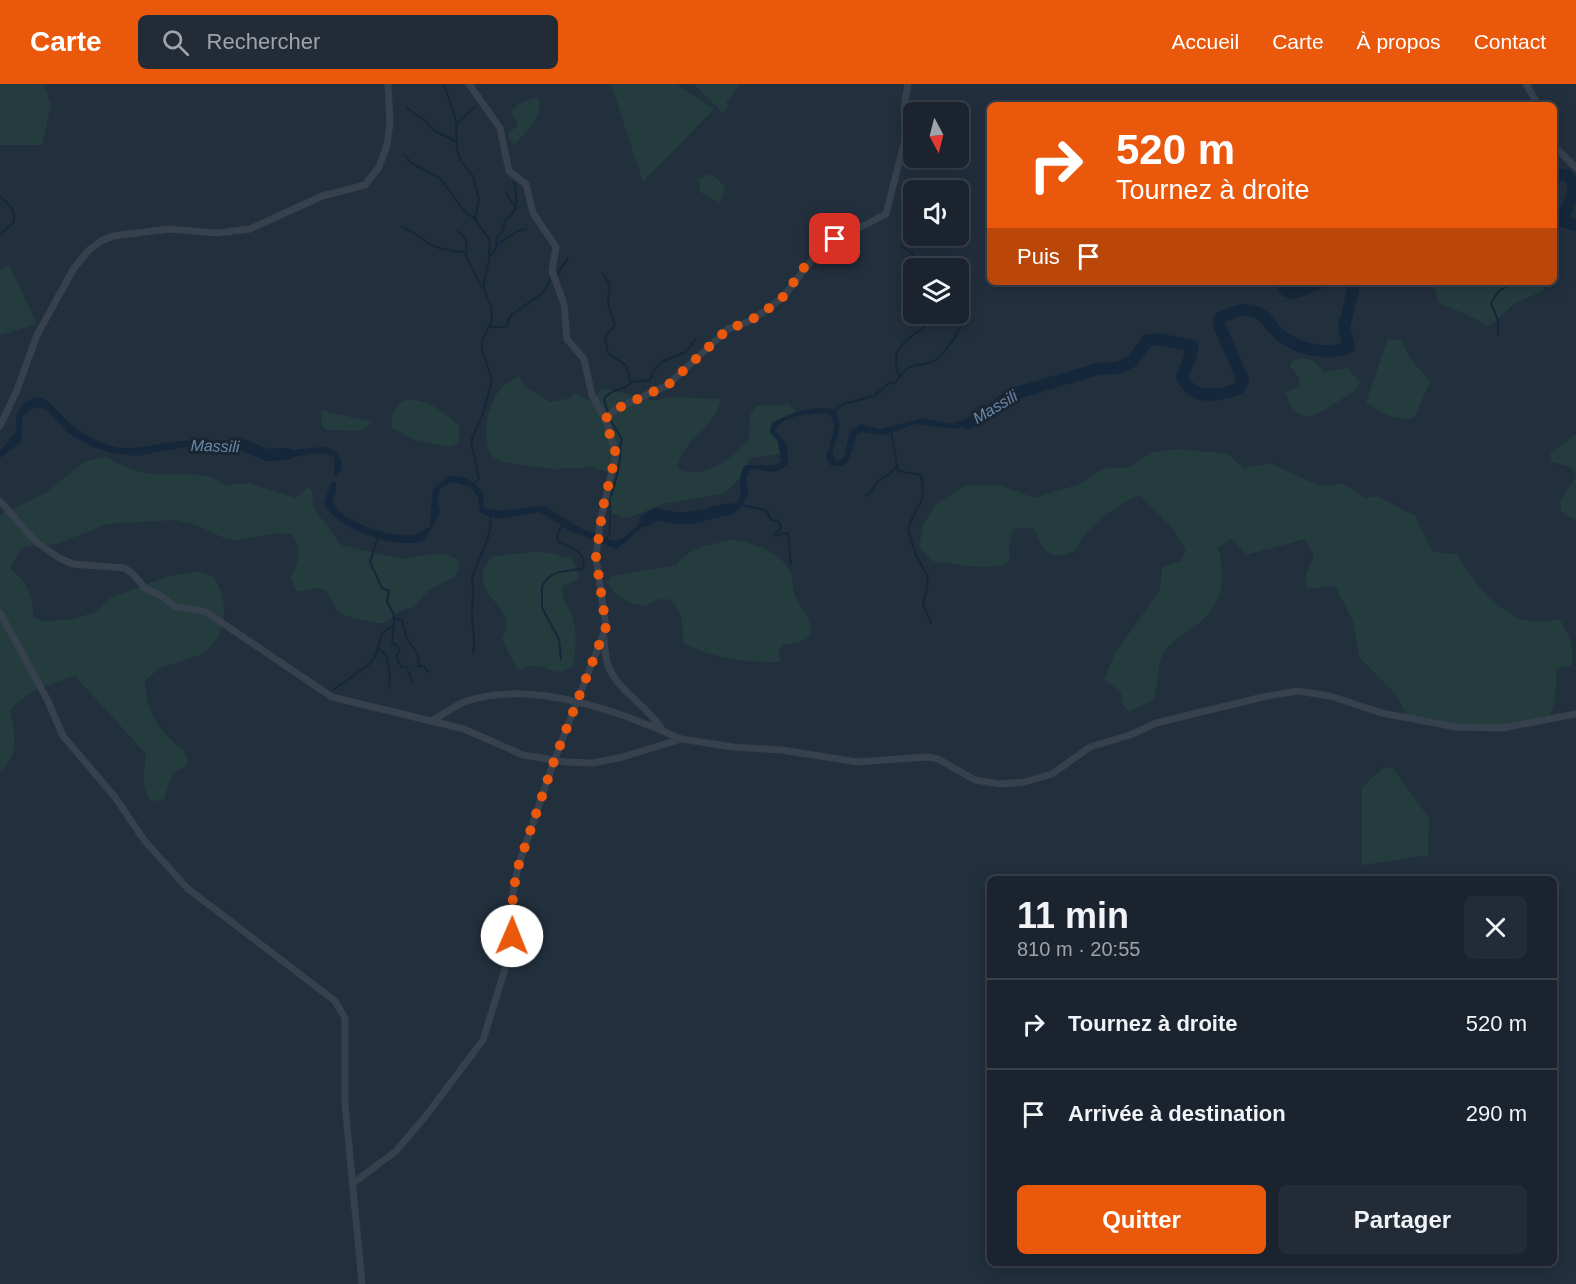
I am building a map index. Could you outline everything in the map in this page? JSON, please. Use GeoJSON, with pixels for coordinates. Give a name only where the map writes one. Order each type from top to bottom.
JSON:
{"type":"FeatureCollection","features":[{"type":"Feature","properties":{"kind":"street"},"geometry":{"type":"LineString","coordinates":[[0,426],[17,390],[37,335],[74,268],[89,250],[100,241],[113,236],[169,229],[217,234],[250,229],[322,196],[365,184],[379,167],[387,145],[390,123],[388,84]]}},
{"type":"Feature","properties":{"kind":"street"},"geometry":{"type":"LineString","coordinates":[[469,84],[500,128],[510,171],[526,184],[533,213],[556,247],[552,271],[564,304],[567,339],[584,359],[592,395],[605,419],[616,454],[602,514],[596,557],[605,610],[603,635],[608,668],[618,684],[654,716],[663,731]]}},
{"type":"Feature","properties":{"kind":"street"},"geometry":{"type":"LineString","coordinates":[[605,419],[616,409],[668,385],[728,329],[748,322],[768,309],[784,296],[821,248],[886,214],[906,135],[904,106],[908,84]]}},
{"type":"Feature","properties":{"kind":"street"},"geometry":{"type":"LineString","coordinates":[[1526,84],[1536,102]]}},
{"type":"Feature","properties":{"kind":"street"},"geometry":{"type":"LineString","coordinates":[[1557,149],[1576,168]]}},
{"type":"Feature","properties":{"kind":"street"},"geometry":{"type":"LineString","coordinates":[[0,501],[35,541],[59,558],[74,564],[124,568],[132,573],[146,589],[160,595],[174,606],[206,612],[332,697],[431,721],[483,736],[523,755],[554,761],[593,763],[623,757],[681,739]]}},
{"type":"Feature","properties":{"kind":"street"},"geometry":{"type":"LineString","coordinates":[[0,613],[63,736],[115,797],[144,840],[187,888],[335,1001],[341,1009],[345,1018],[345,1104],[362,1284]]}},
{"type":"Feature","properties":{"kind":"street"},"geometry":{"type":"LineString","coordinates":[[352,1184],[396,1151],[425,1117],[483,1040],[509,956],[513,892],[518,867],[554,761],[603,635]]}},
{"type":"Feature","properties":{"kind":"street"},"geometry":{"type":"LineString","coordinates":[[431,721],[465,701],[506,695],[541,696],[612,711],[681,739],[733,747],[782,750],[857,762],[927,757],[938,759],[975,780],[1000,784],[1025,782],[1052,774],[1090,747],[1156,723],[1297,691],[1330,696],[1382,713],[1456,727],[1502,728],[1576,714]]}},
{"type":"Feature","properties":{"kind":"green space"},"geometry":{"type":"Polygon","coordinates":[[[0,84],[44,84],[51,105],[42,145],[0,145],[0,84]]]}},
{"type":"Feature","properties":{"kind":"green space"},"geometry":{"type":"Polygon","coordinates":[[[611,84],[676,84],[714,109],[643,182],[611,84]]]}},
{"type":"Feature","properties":{"kind":"green space"},"geometry":{"type":"Polygon","coordinates":[[[694,84],[740,84],[726,103],[729,105],[723,113],[694,84]]]}},
{"type":"Feature","properties":{"kind":"green space"},"geometry":{"type":"Polygon","coordinates":[[[537,97],[539,110],[537,117],[514,144],[508,137],[509,132],[518,126],[511,111],[520,103],[537,97]]]}},
{"type":"Feature","properties":{"kind":"green space"},"geometry":{"type":"Polygon","coordinates":[[[708,174],[717,178],[725,188],[720,203],[700,192],[699,179],[708,174]]]}},
{"type":"Feature","properties":{"kind":"green space"},"geometry":{"type":"Polygon","coordinates":[[[9,265],[37,324],[0,335],[0,271],[9,265]]]}},
{"type":"Feature","properties":{"kind":"green space"},"geometry":{"type":"Polygon","coordinates":[[[1434,285],[1545,285],[1543,291],[1515,303],[1491,325],[1485,325],[1438,302],[1434,285]]]}},
{"type":"Feature","properties":{"kind":"green space"},"geometry":{"type":"Polygon","coordinates":[[[1388,339],[1401,341],[1411,359],[1430,382],[1414,418],[1389,416],[1366,402],[1388,339]]]}},
{"type":"Feature","properties":{"kind":"green space"},"geometry":{"type":"Polygon","coordinates":[[[1302,358],[1312,360],[1324,372],[1347,368],[1360,382],[1358,388],[1318,413],[1311,416],[1300,414],[1285,393],[1300,385],[1299,378],[1290,366],[1293,360],[1302,358]]]}},
{"type":"Feature","properties":{"kind":"green space"},"geometry":{"type":"Polygon","coordinates":[[[519,376],[525,387],[550,402],[571,398],[574,393],[591,402],[602,388],[656,401],[669,397],[721,399],[712,419],[684,451],[678,469],[688,472],[708,470],[717,466],[742,447],[749,440],[750,415],[756,406],[789,404],[796,412],[777,420],[772,436],[778,441],[781,454],[750,458],[740,478],[723,494],[667,503],[627,518],[611,513],[609,500],[614,490],[615,475],[592,467],[553,469],[519,465],[499,461],[491,455],[486,429],[493,401],[503,386],[519,376]]]}},
{"type":"Feature","properties":{"kind":"green space"},"geometry":{"type":"Polygon","coordinates":[[[410,399],[431,405],[455,422],[460,427],[459,444],[449,447],[411,439],[391,427],[395,408],[401,402],[410,399]]]}},
{"type":"Feature","properties":{"kind":"green space"},"geometry":{"type":"Polygon","coordinates":[[[321,410],[371,422],[363,431],[327,430],[322,427],[321,410]]]}},
{"type":"Feature","properties":{"kind":"green space"},"geometry":{"type":"Polygon","coordinates":[[[1576,434],[1576,474],[1570,467],[1552,462],[1550,454],[1576,434]]]}},
{"type":"Feature","properties":{"kind":"green space"},"geometry":{"type":"Polygon","coordinates":[[[1178,449],[1228,454],[1244,468],[1270,463],[1320,486],[1344,484],[1365,498],[1377,496],[1415,516],[1433,552],[1457,554],[1483,590],[1509,613],[1528,621],[1560,620],[1571,642],[1573,653],[1571,666],[1557,669],[1555,700],[1548,721],[1478,726],[1409,719],[1396,695],[1359,657],[1353,621],[1335,586],[1307,589],[1306,574],[1314,555],[1305,539],[1247,555],[1232,539],[1218,547],[1222,572],[1220,594],[1216,603],[1202,621],[1176,640],[1163,654],[1153,700],[1129,712],[1123,705],[1121,692],[1104,679],[1115,653],[1160,590],[1162,567],[1180,562],[1186,549],[1173,529],[1140,495],[1103,517],[1087,533],[1075,551],[1059,556],[1053,555],[1044,548],[1034,529],[1024,527],[1012,530],[1009,545],[1010,560],[995,566],[984,567],[932,561],[919,547],[923,526],[934,506],[964,486],[999,485],[1035,498],[1079,484],[1106,467],[1126,468],[1154,452],[1178,449]]]}},
{"type":"Feature","properties":{"kind":"green space"},"geometry":{"type":"Polygon","coordinates":[[[105,457],[142,472],[200,475],[217,480],[224,485],[249,483],[296,498],[308,487],[312,490],[313,507],[341,545],[401,559],[445,554],[458,559],[459,568],[454,577],[428,591],[414,607],[400,611],[384,623],[376,623],[346,616],[337,610],[325,590],[318,588],[297,592],[291,578],[298,561],[299,550],[291,534],[277,533],[238,540],[224,538],[199,526],[177,520],[107,524],[57,544],[27,546],[20,550],[10,569],[21,579],[28,590],[34,618],[45,621],[73,619],[95,612],[112,597],[166,577],[197,571],[214,577],[219,586],[224,604],[223,624],[220,633],[208,649],[193,658],[161,668],[145,680],[148,702],[155,720],[167,736],[184,750],[188,764],[172,774],[164,800],[151,801],[145,790],[146,754],[75,676],[31,693],[10,711],[14,736],[13,751],[11,758],[0,771],[0,515],[45,493],[84,462],[105,457]]]}},
{"type":"Feature","properties":{"kind":"green space"},"geometry":{"type":"Polygon","coordinates":[[[1576,476],[1576,520],[1561,511],[1560,501],[1576,476]]]}},
{"type":"Feature","properties":{"kind":"green space"},"geometry":{"type":"Polygon","coordinates":[[[733,540],[767,550],[782,560],[791,574],[795,595],[807,616],[811,631],[810,636],[805,640],[783,645],[779,651],[780,662],[730,658],[706,653],[683,643],[680,615],[672,602],[665,599],[657,600],[647,606],[634,604],[619,596],[606,582],[612,576],[676,565],[694,550],[733,540]]]}},
{"type":"Feature","properties":{"kind":"green space"},"geometry":{"type":"Polygon","coordinates":[[[535,552],[551,553],[572,559],[579,575],[577,580],[563,586],[563,597],[575,626],[576,640],[573,666],[566,670],[556,671],[528,666],[518,671],[502,639],[506,627],[505,617],[486,590],[483,580],[484,569],[493,556],[535,552]]]}},
{"type":"Feature","properties":{"kind":"green space"},"geometry":{"type":"Polygon","coordinates":[[[1392,767],[1429,818],[1428,855],[1362,865],[1362,787],[1383,768],[1392,767]]]}},
{"type":"Feature","properties":{"kind":"water"},"geometry":{"type":"Polygon","coordinates":[[[40,397],[51,404],[75,428],[109,445],[132,448],[182,441],[242,440],[256,452],[235,446],[185,447],[137,456],[112,453],[90,446],[66,431],[47,410],[39,407],[29,410],[22,417],[21,442],[0,458],[0,451],[17,431],[16,419],[20,408],[33,398],[40,397]]]}},
{"type":"Feature","properties":{"kind":"water"},"geometry":{"type":"Polygon","coordinates":[[[817,408],[832,409],[838,419],[839,429],[832,452],[837,462],[844,457],[850,432],[860,424],[880,429],[923,418],[952,424],[980,414],[984,419],[956,429],[915,424],[884,435],[861,432],[856,436],[848,462],[842,466],[831,466],[826,458],[835,425],[830,415],[817,413],[800,415],[784,421],[775,430],[787,444],[788,464],[773,472],[755,468],[749,471],[746,480],[748,495],[739,510],[713,515],[738,502],[741,493],[740,478],[746,465],[774,465],[781,462],[778,441],[770,432],[772,423],[796,412],[817,408]]]}},
{"type":"Feature","properties":{"kind":"water"},"geometry":{"type":"Polygon","coordinates":[[[321,447],[332,449],[339,456],[341,470],[338,476],[334,476],[335,458],[328,454],[280,458],[272,457],[269,453],[321,447]]]}},
{"type":"Feature","properties":{"kind":"water"},"geometry":{"type":"Polygon","coordinates":[[[450,476],[465,478],[477,486],[484,493],[483,505],[486,508],[499,511],[544,506],[582,529],[615,541],[622,539],[654,511],[659,513],[659,517],[646,524],[617,549],[569,530],[540,512],[510,518],[487,516],[480,512],[478,497],[471,487],[452,482],[440,488],[437,498],[440,511],[423,541],[398,543],[353,529],[340,521],[324,503],[331,482],[336,482],[336,491],[332,501],[336,508],[355,522],[393,534],[413,535],[430,526],[433,489],[450,476]]]}},
{"type":"Feature","properties":{"kind":"waterway"},"geometry":{"type":"LineString","coordinates":[[444,84],[456,121],[457,150],[461,161],[473,176],[479,199],[475,219],[490,241],[489,260],[483,287],[491,307],[492,321],[482,340],[482,349],[492,380],[483,414],[471,441],[479,479],[472,485]]}},
{"type":"Feature","properties":{"kind":"waterway"},"geometry":{"type":"LineString","coordinates":[[457,123],[475,107]]}},
{"type":"Feature","properties":{"kind":"waterway"},"geometry":{"type":"LineString","coordinates":[[407,108],[427,122],[433,130],[455,141]]}},
{"type":"Feature","properties":{"kind":"waterway"},"geometry":{"type":"LineString","coordinates":[[405,155],[411,163],[440,178],[465,212],[475,219]]}},
{"type":"Feature","properties":{"kind":"waterway","name":"Massili"},"geometry":{"type":"LineString","coordinates":[[1557,174],[1567,175],[1574,183],[1572,196],[1562,221],[1576,225]]}},
{"type":"Feature","properties":{"kind":"waterway"},"geometry":{"type":"LineString","coordinates":[[490,256],[496,249],[497,236],[502,232],[506,219],[516,208],[514,182]]}},
{"type":"Feature","properties":{"kind":"waterway"},"geometry":{"type":"LineString","coordinates":[[506,192],[516,209]]}},
{"type":"Feature","properties":{"kind":"waterway"},"geometry":{"type":"LineString","coordinates":[[0,197],[7,202],[14,214],[14,222],[0,235]]}},
{"type":"Feature","properties":{"kind":"waterway"},"geometry":{"type":"LineString","coordinates":[[402,227],[435,247],[464,252],[481,286]]}},
{"type":"Feature","properties":{"kind":"waterway"},"geometry":{"type":"LineString","coordinates":[[496,245],[518,231],[526,229]]}},
{"type":"Feature","properties":{"kind":"waterway"},"geometry":{"type":"LineString","coordinates":[[458,231],[466,240],[467,254]]}},
{"type":"Feature","properties":{"kind":"waterway"},"geometry":{"type":"LineString","coordinates":[[901,246],[913,254],[914,258]]}},
{"type":"Feature","properties":{"kind":"waterway"},"geometry":{"type":"LineString","coordinates":[[557,275],[568,258]]}},
{"type":"Feature","properties":{"kind":"waterway"},"geometry":{"type":"LineString","coordinates":[[603,274],[610,285],[608,303],[615,326],[605,337],[608,353],[626,365],[631,383],[607,395],[604,399],[608,413]]}},
{"type":"Feature","properties":{"kind":"waterway"},"geometry":{"type":"LineString","coordinates":[[489,327],[506,327],[511,315],[543,293],[552,278]]}},
{"type":"Feature","properties":{"kind":"waterway"},"geometry":{"type":"LineString","coordinates":[[834,412],[843,404],[874,396],[888,384],[896,382],[912,366],[934,361],[939,357],[962,324],[969,298],[970,278]]}},
{"type":"Feature","properties":{"kind":"waterway","name":"Massili"},"geometry":{"type":"LineString","coordinates":[[1282,285],[1286,291],[1294,293],[1314,285]]}},
{"type":"Feature","properties":{"kind":"waterway","name":"Massili"},"geometry":{"type":"LineString","coordinates":[[968,424],[988,413],[1010,395],[1098,369],[1118,368],[1131,362],[1148,340],[1160,339],[1192,346],[1182,378],[1193,390],[1206,395],[1214,395],[1238,389],[1243,380],[1219,325],[1220,318],[1239,311],[1250,310],[1262,315],[1279,334],[1295,344],[1313,350],[1340,350],[1349,347],[1344,327],[1353,291],[1351,285]]}},
{"type":"Feature","properties":{"kind":"waterway"},"geometry":{"type":"LineString","coordinates":[[1498,335],[1498,320],[1491,303],[1498,292],[1508,285]]}},
{"type":"Feature","properties":{"kind":"waterway"},"geometry":{"type":"LineString","coordinates":[[899,376],[896,358],[901,345],[926,324]]}},
{"type":"Feature","properties":{"kind":"waterway"},"geometry":{"type":"LineString","coordinates":[[632,382],[650,380],[660,364],[686,352],[696,339]]}},
{"type":"Feature","properties":{"kind":"waterway"},"geometry":{"type":"LineString","coordinates":[[606,539],[610,534],[609,500],[617,473],[622,439],[609,418]]}},
{"type":"Feature","properties":{"kind":"waterway"},"geometry":{"type":"LineString","coordinates":[[891,431],[898,471],[921,475],[922,500],[908,530],[916,555],[927,575],[928,584],[923,604],[931,623]]}},
{"type":"Feature","properties":{"kind":"waterway","name":"Massili"},"geometry":{"type":"LineString","coordinates":[[243,445],[267,455],[287,454]]}},
{"type":"Feature","properties":{"kind":"waterway"},"geometry":{"type":"LineString","coordinates":[[866,496],[896,467]]}},
{"type":"Feature","properties":{"kind":"waterway"},"geometry":{"type":"LineString","coordinates":[[741,505],[766,510],[771,520],[779,521],[781,528],[774,536],[788,533],[791,564]]}},
{"type":"Feature","properties":{"kind":"waterway","name":"Massili"},"geometry":{"type":"LineString","coordinates":[[645,521],[656,514],[687,518],[730,509]]}},
{"type":"Feature","properties":{"kind":"waterway"},"geometry":{"type":"LineString","coordinates":[[473,653],[472,579],[487,540],[491,524],[490,516]]}},
{"type":"Feature","properties":{"kind":"waterway"},"geometry":{"type":"LineString","coordinates":[[561,659],[559,639],[542,608],[542,586],[550,576],[583,568],[584,562],[580,554],[558,541],[557,536],[562,525]]}},
{"type":"Feature","properties":{"kind":"waterway"},"geometry":{"type":"LineString","coordinates":[[378,536],[370,562],[382,588],[389,591],[387,602],[394,615],[394,625],[382,633],[378,648],[386,655],[390,675],[389,688]]}},
{"type":"Feature","properties":{"kind":"waterway"},"geometry":{"type":"LineString","coordinates":[[394,618],[402,620],[407,639],[418,655],[419,666],[424,666],[428,672]]}},
{"type":"Feature","properties":{"kind":"waterway"},"geometry":{"type":"LineString","coordinates":[[394,625],[392,643],[398,646],[400,651],[396,656],[401,667],[406,667],[413,682]]}},
{"type":"Feature","properties":{"kind":"waterway"},"geometry":{"type":"LineString","coordinates":[[333,690],[367,666],[374,659],[378,649]]}},
{"type":"Feature","properties":{"kind":"route"},"geometry":{"type":"LineString","coordinates":[[512,936],[513,892],[518,867],[554,761],[606,627],[596,557],[600,522],[616,454],[605,419],[616,409],[668,385],[696,362],[728,329],[748,322],[768,309],[784,296],[815,252],[835,239]]}}]}
